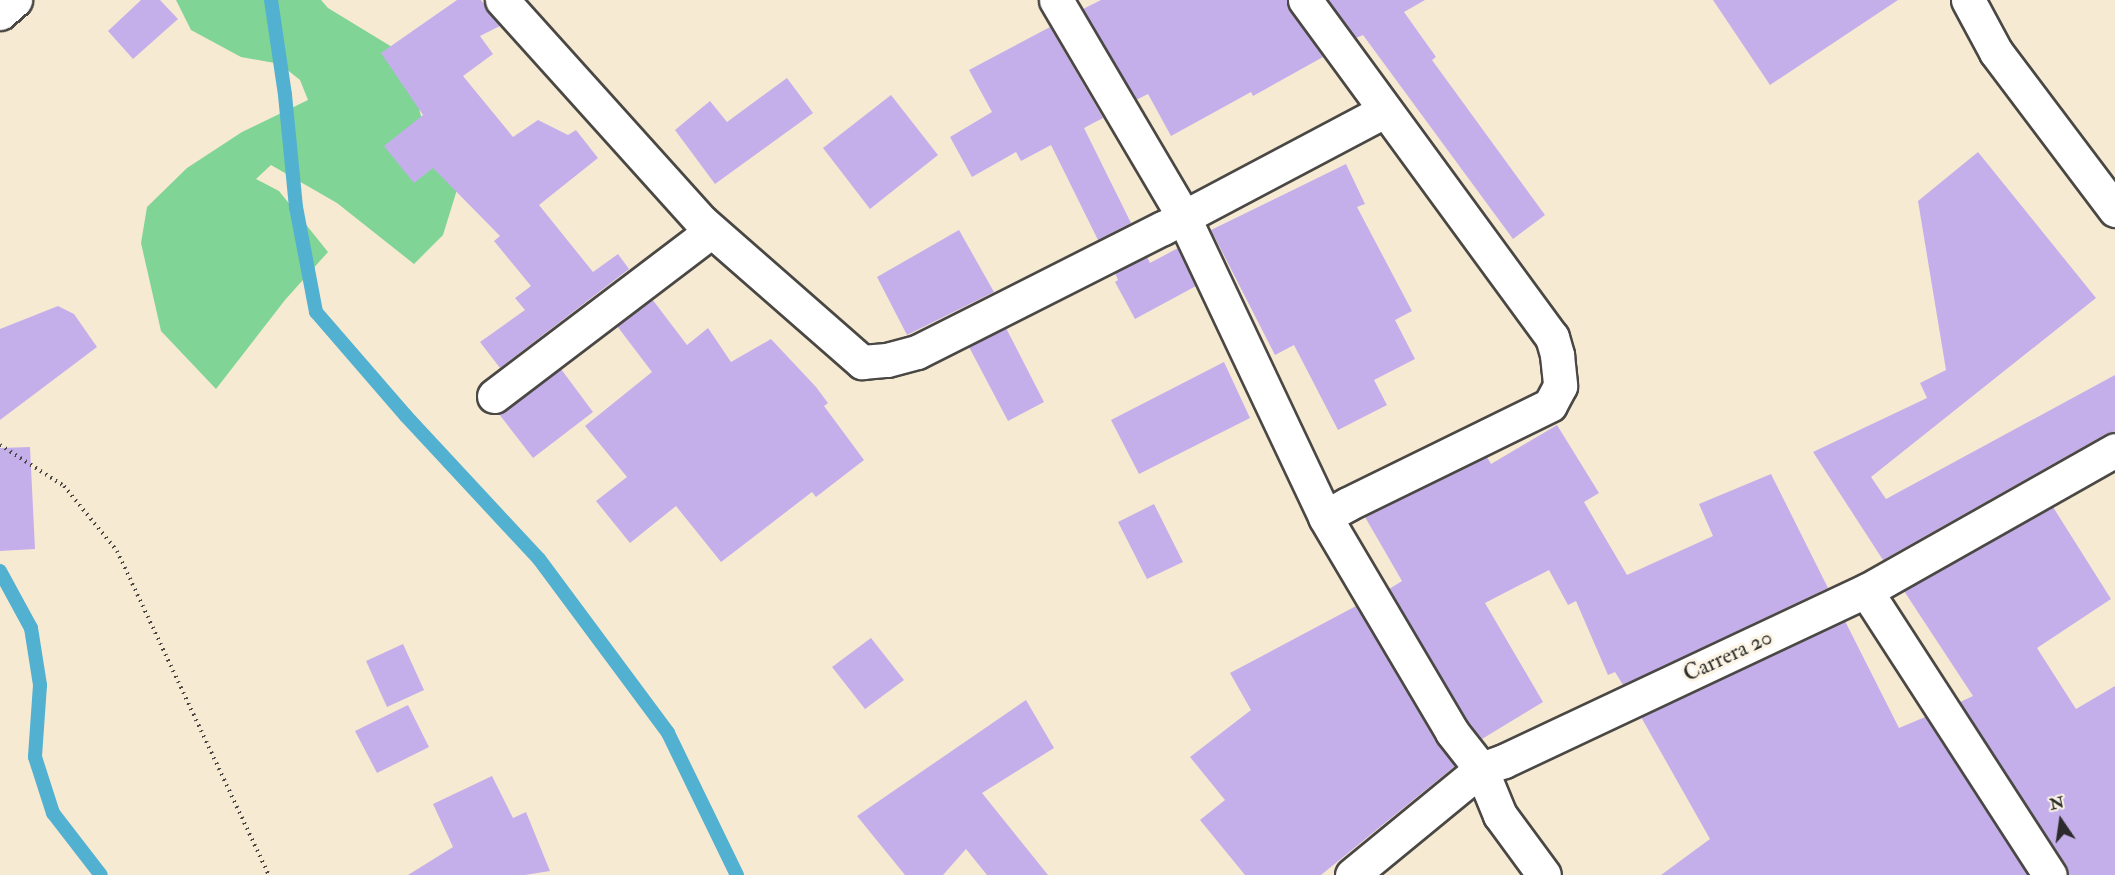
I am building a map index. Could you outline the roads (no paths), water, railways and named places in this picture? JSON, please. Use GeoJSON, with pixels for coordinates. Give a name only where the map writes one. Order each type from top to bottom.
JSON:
{"type":"FeatureCollection","features":[{"type":"Feature","properties":{"kind":"street"},"geometry":{"type":"LineString","coordinates":[[0,13],[15,0]]}},
{"type":"Feature","properties":{"kind":"street"},"geometry":{"type":"LineString","coordinates":[[502,0],[711,231],[862,362],[887,360],[917,352],[1384,111]]}},
{"type":"Feature","properties":{"kind":"street"},"geometry":{"type":"LineString","coordinates":[[1056,0],[1183,216],[1325,517],[1452,732],[1480,769],[1500,815],[1544,875]]}},
{"type":"Feature","properties":{"kind":"street"},"geometry":{"type":"LineString","coordinates":[[1305,0],[1384,111],[1458,206],[1552,337],[1557,355],[1560,386],[1550,405],[1325,517]]}},
{"type":"Feature","properties":{"kind":"street"},"geometry":{"type":"LineString","coordinates":[[1968,0],[1996,52],[2115,210]]}},
{"type":"Feature","properties":{"kind":"street"},"geometry":{"type":"LineString","coordinates":[[494,396],[711,231]]}},
{"type":"Feature","properties":{"kind":"street","name":"Carrera 20"},"geometry":{"type":"LineString","coordinates":[[1352,875],[1480,769],[1504,761],[1866,591],[2115,450]]}},
{"type":"Feature","properties":{"kind":"street"},"geometry":{"type":"LineString","coordinates":[[1866,591],[1994,793],[2050,875]]}},
{"type":"Feature","properties":{"kind":"waterway"},"geometry":{"type":"LineString","coordinates":[[271,0],[285,95],[296,207],[316,312],[406,416],[539,559],[668,733],[737,875]]}},
{"type":"Feature","properties":{"kind":"waterway"},"geometry":{"type":"LineString","coordinates":[[0,571],[31,628],[40,685],[35,757],[53,813],[101,875]]}}]}
